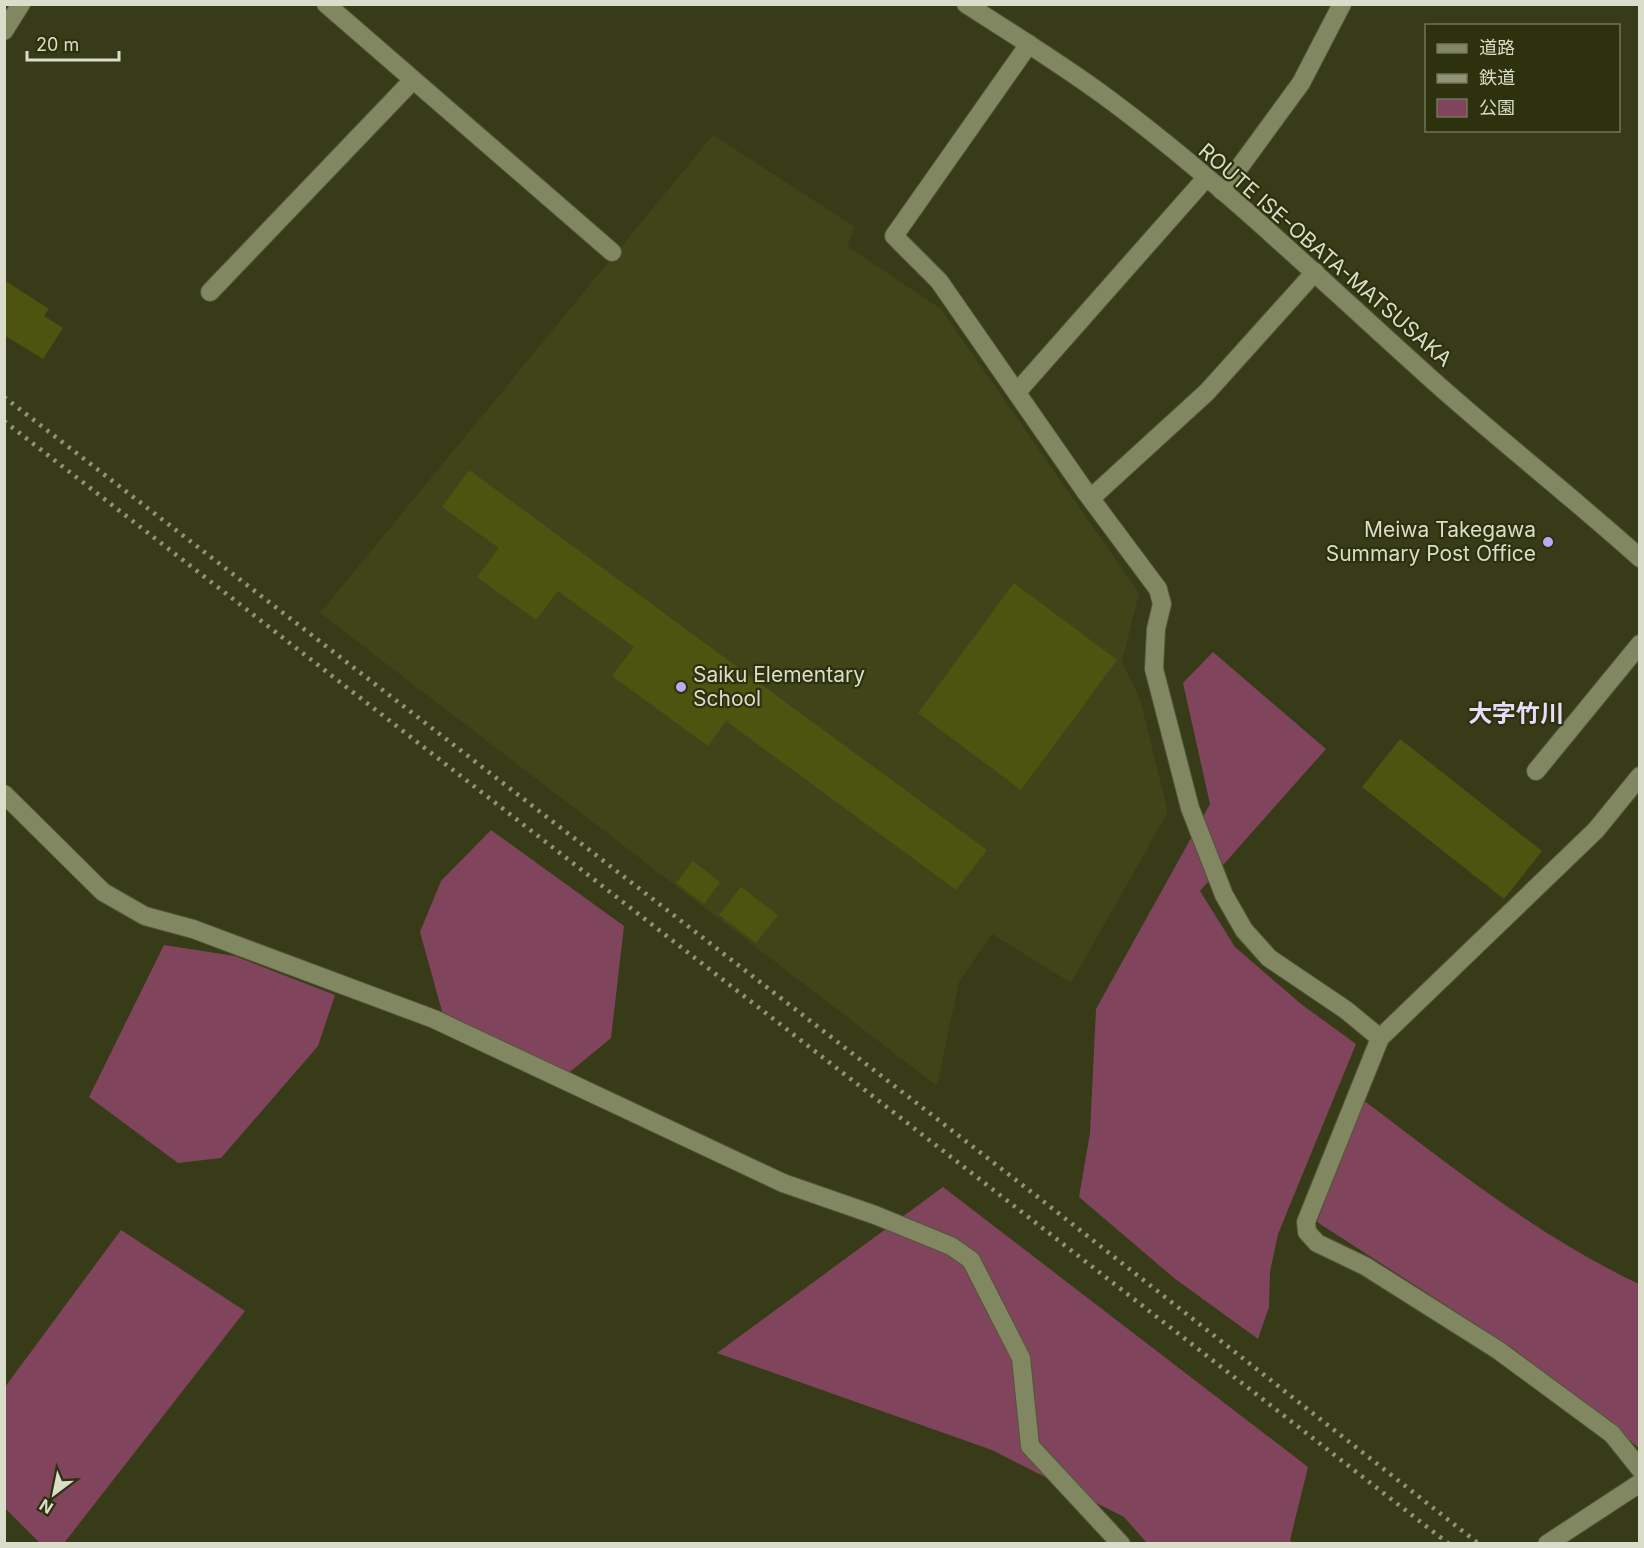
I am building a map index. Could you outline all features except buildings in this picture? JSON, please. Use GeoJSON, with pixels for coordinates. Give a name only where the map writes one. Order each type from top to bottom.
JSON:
{"type":"FeatureCollection","features":[{"type":"Feature","properties":{"kind":"street"},"geometry":{"type":"LineString","coordinates":[[4,31],[21,4]]}},
{"type":"Feature","properties":{"kind":"street"},"geometry":{"type":"LineString","coordinates":[[326,4],[612,252]]}},
{"type":"Feature","properties":{"kind":"street","name":"ROUTE ISE-OBATA-MATSUSAKA"},"geometry":{"type":"LineString","coordinates":[[966,4],[1107,98],[1206,178],[1315,272],[1430,378],[1562,488],[1640,558]]}},
{"type":"Feature","properties":{"kind":"street"},"geometry":{"type":"LineString","coordinates":[[1222,192],[1301,83],[1342,4]]}},
{"type":"Feature","properties":{"kind":"street"},"geometry":{"type":"LineString","coordinates":[[1029,44],[894,236],[939,281],[1091,498],[1158,589],[1162,604],[1156,628],[1154,669],[1190,808],[1224,895],[1244,930],[1269,958],[1346,1010],[1380,1038]]}},
{"type":"Feature","properties":{"kind":"street"},"geometry":{"type":"LineString","coordinates":[[210,292],[413,80]]}},
{"type":"Feature","properties":{"kind":"street"},"geometry":{"type":"LineString","coordinates":[[1017,392],[1206,178]]}},
{"type":"Feature","properties":{"kind":"street"},"geometry":{"type":"LineString","coordinates":[[1091,498],[1207,392],[1315,272]]}},
{"type":"Feature","properties":{"kind":"street"},"geometry":{"type":"LineString","coordinates":[[1536,771],[1640,644]]}},
{"type":"Feature","properties":{"kind":"street"},"geometry":{"type":"LineString","coordinates":[[1640,776],[1596,830],[1380,1038],[1306,1222],[1307,1232],[1317,1243],[1365,1266],[1498,1350],[1612,1434],[1640,1469]]}},
{"type":"Feature","properties":{"kind":"street"},"geometry":{"type":"LineString","coordinates":[[4,794],[103,891],[145,916],[193,928],[434,1019],[783,1183],[875,1215],[951,1246],[971,1260],[1021,1358],[1030,1446],[1121,1544]]}},
{"type":"Feature","properties":{"kind":"street"},"geometry":{"type":"LineString","coordinates":[[1547,1544],[1640,1483]]}},
{"type":"Feature","properties":{"kind":"shaded area"},"geometry":{"type":"Polygon","coordinates":[[[713,135],[855,227],[847,246],[941,309],[1139,593],[1122,662],[1140,699],[1168,812],[1071,983],[992,934],[959,982],[937,1086],[320,613],[713,135]]]}},
{"type":"Feature","properties":{"kind":"green space"},"geometry":{"type":"Polygon","coordinates":[[[1213,652],[1326,749],[1200,891],[1235,947],[1301,1004],[1356,1044],[1278,1234],[1270,1272],[1269,1307],[1258,1339],[1174,1278],[1079,1197],[1090,1133],[1096,1009],[1210,804],[1183,683],[1213,652]]]}},
{"type":"Feature","properties":{"kind":"green space"},"geometry":{"type":"Polygon","coordinates":[[[491,830],[624,926],[611,1038],[565,1076],[443,1015],[420,932],[441,881],[491,830]]]}},
{"type":"Feature","properties":{"kind":"green space"},"geometry":{"type":"Polygon","coordinates":[[[164,945],[235,956],[335,995],[318,1046],[221,1158],[178,1163],[89,1097],[164,945]]]}},
{"type":"Feature","properties":{"kind":"green space"},"geometry":{"type":"Polygon","coordinates":[[[1363,1100],[1531,1223],[1566,1245],[1639,1284],[1639,1448],[1515,1350],[1317,1222],[1363,1100]]]}},
{"type":"Feature","properties":{"kind":"green space"},"geometry":{"type":"Polygon","coordinates":[[[943,1187],[1308,1467],[1290,1540],[1292,1543],[1147,1543],[1124,1517],[992,1450],[717,1353],[943,1187]]]}},
{"type":"Feature","properties":{"kind":"green space"},"geometry":{"type":"Polygon","coordinates":[[[121,1230],[245,1311],[64,1543],[40,1543],[5,1508],[5,1387],[121,1230]]]}},
{"type":"Feature","properties":{"kind":"railway"},"geometry":{"type":"LineString","coordinates":[[4,397],[1034,1194],[1479,1544]]}},
{"type":"Feature","properties":{"kind":"railway"},"geometry":{"type":"LineString","coordinates":[[4,421],[1449,1544]]}},
{"type":"Feature","properties":{"kind":"place","name":"Meiwa Takegawa Summary Post Office"},"geometry":{"type":"Point","coordinates":[1548,542]}},
{"type":"Feature","properties":{"kind":"place","name":"Saiku Elementary School"},"geometry":{"type":"Point","coordinates":[681,687]}},
{"type":"Feature","properties":{"kind":"district","name":"大字竹川"},"geometry":{"type":"Point","coordinates":[1516,714]}}]}
